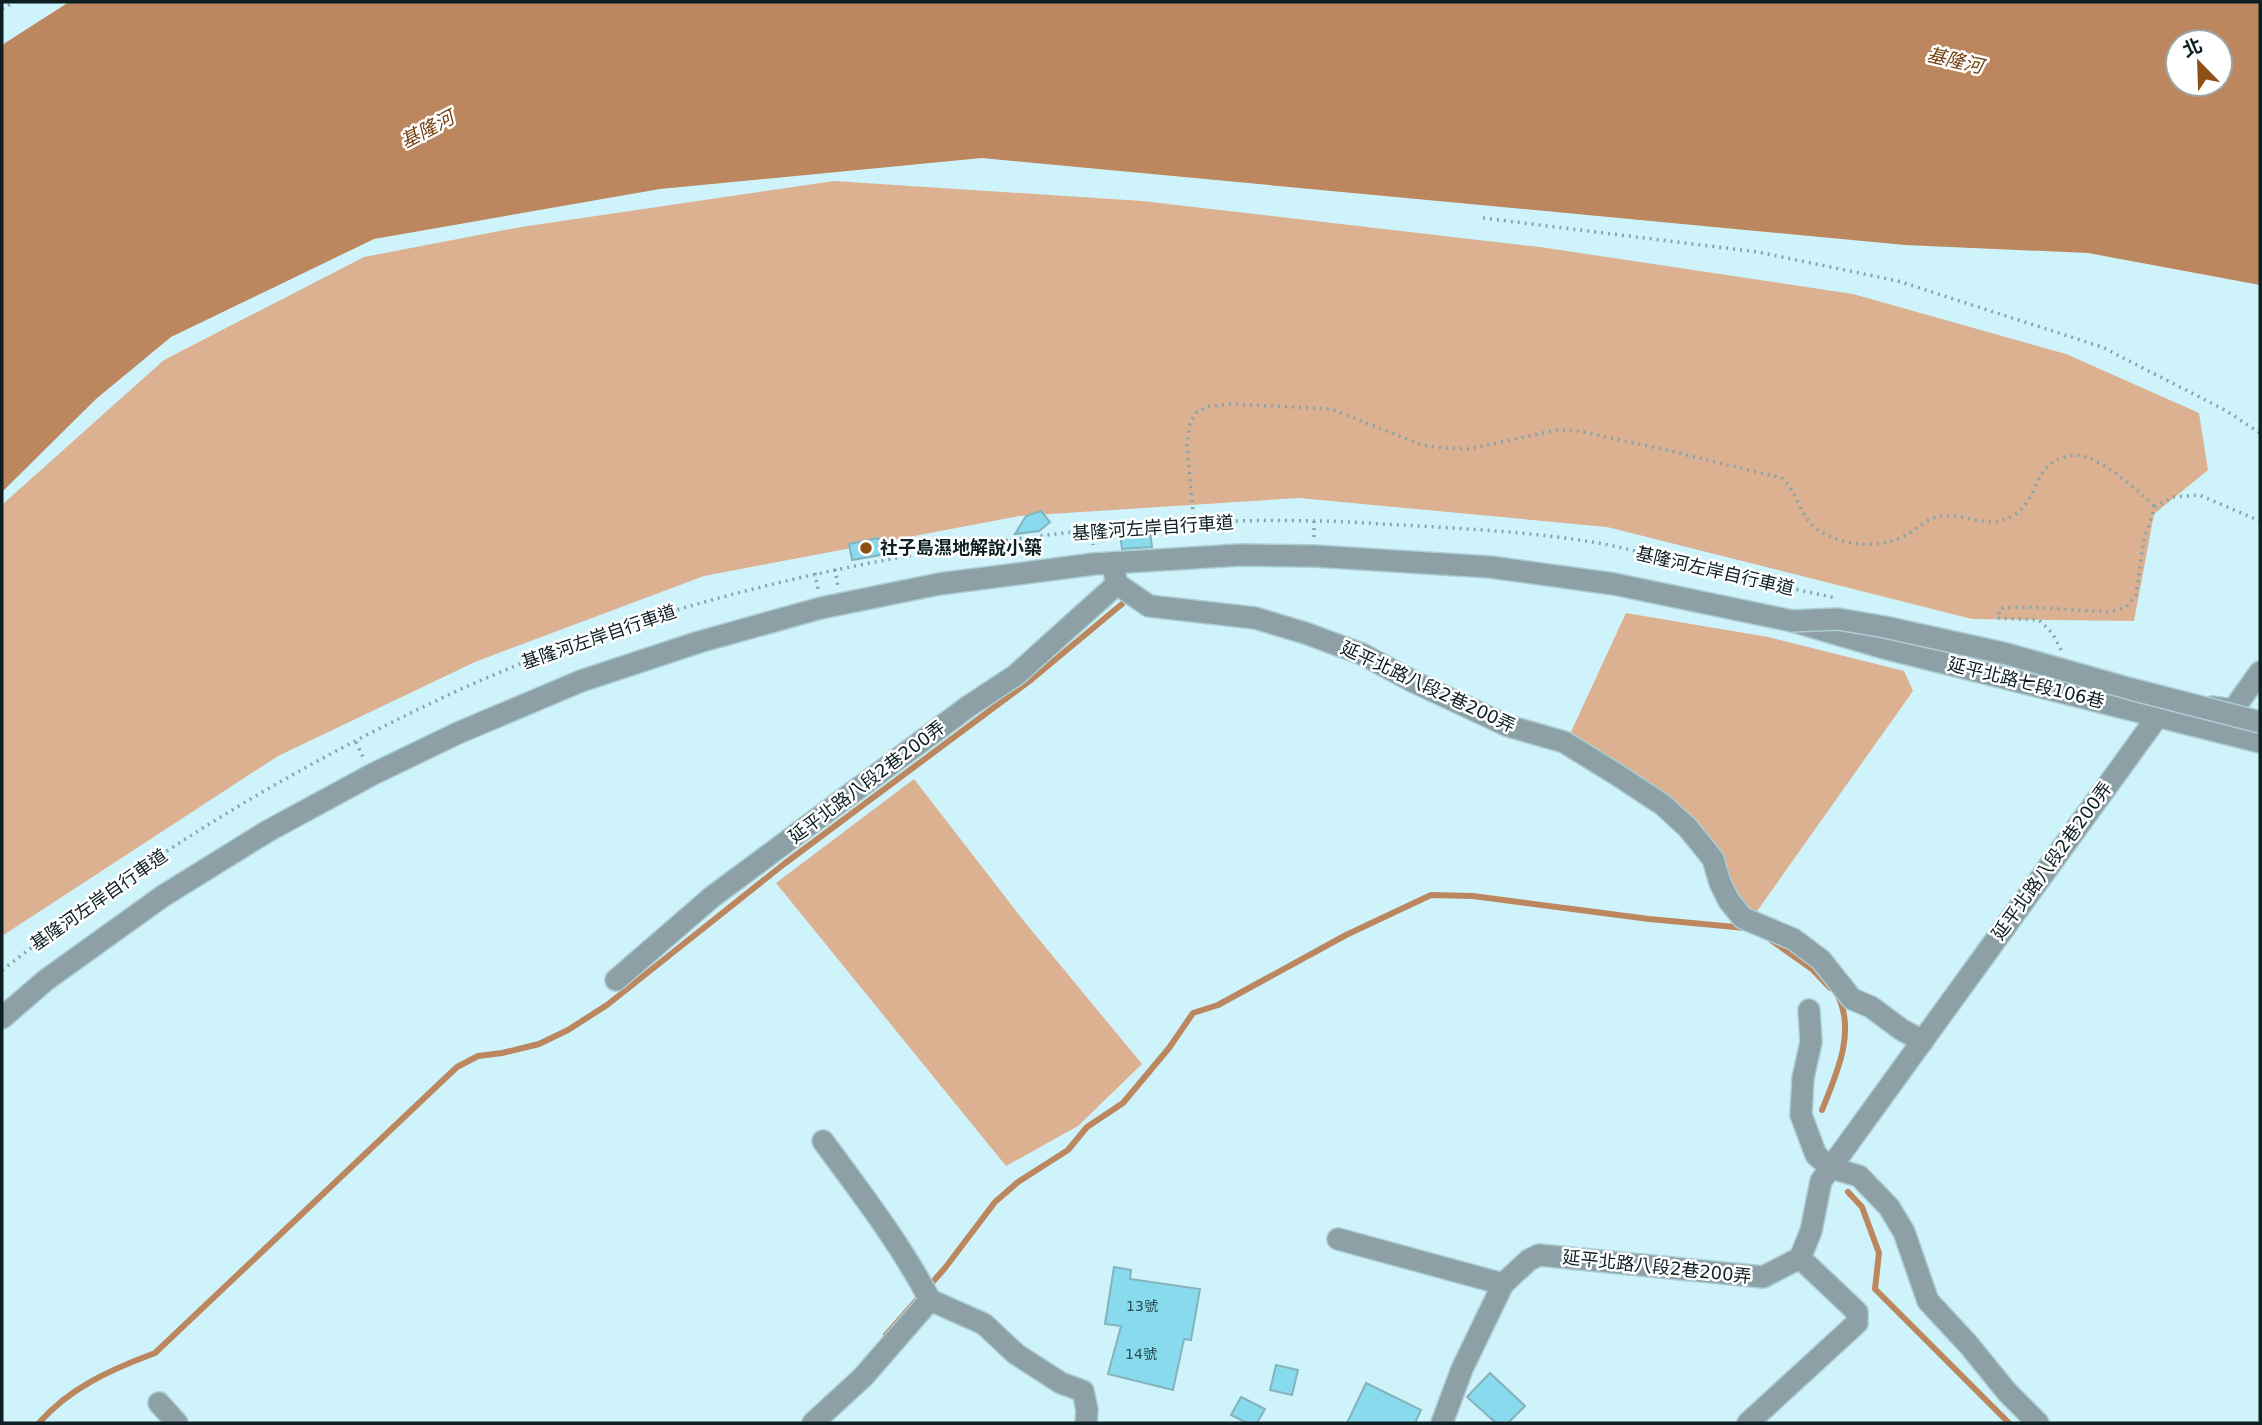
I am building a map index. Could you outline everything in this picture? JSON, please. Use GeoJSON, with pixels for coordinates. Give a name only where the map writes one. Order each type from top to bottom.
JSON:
{"type":"FeatureCollection","features":[{"type":"Feature","properties":{"kind":"street"},"geometry":{"type":"LineString","coordinates":[[2,1018],[46,980],[163,896],[268,831],[373,774],[458,733],[581,681],[699,642],[821,608],[939,584],[1112,563],[1240,555],[1314,556],[1490,567],[1614,584],[1792,621],[1838,619],[1885,627],[2007,654],[2260,722]]}},
{"type":"Feature","properties":{"kind":"street"},"geometry":{"type":"LineString","coordinates":[[1112,563],[1117,584]]}},
{"type":"Feature","properties":{"kind":"street","name":"延平北路八段2巷200弄"},"geometry":{"type":"LineString","coordinates":[[616,980],[712,898],[969,706],[1016,675],[1117,584],[1149,606],[1255,618],[1305,633],[1362,654],[1414,682],[1508,726],[1564,742],[1663,805],[1688,828],[1713,859],[1729,901],[1743,918],[1793,939],[1821,960],[1852,999],[1871,1007],[1902,1030],[1923,1041]]}},
{"type":"Feature","properties":{"kind":"street","name":"延平北路七段106巷"},"geometry":{"type":"LineString","coordinates":[[1792,621],[1884,648],[2260,742]]}},
{"type":"Feature","properties":{"kind":"street"},"geometry":{"type":"LineString","coordinates":[[2148,714],[2150,697],[2233,710],[2251,701],[2260,672]]}},
{"type":"Feature","properties":{"kind":"street","name":"延平北路八段2巷200弄"},"geometry":{"type":"LineString","coordinates":[[1443,1423],[1462,1368],[1503,1284],[1529,1260],[1539,1255],[1763,1277],[1800,1258],[1811,1231],[1821,1181],[1923,1041],[2148,714]]}},
{"type":"Feature","properties":{"kind":"street"},"geometry":{"type":"LineString","coordinates":[[1809,1010],[1811,1042],[1803,1078],[1801,1115],[1816,1155],[1831,1168],[1859,1176],[1889,1207],[1904,1232],[1928,1301],[2007,1392],[2038,1423]]}},
{"type":"Feature","properties":{"kind":"street"},"geometry":{"type":"LineString","coordinates":[[823,1141],[879,1217],[930,1300],[984,1324],[1016,1354],[1060,1383],[1083,1391],[1087,1410],[1086,1423]]}},
{"type":"Feature","properties":{"kind":"street"},"geometry":{"type":"LineString","coordinates":[[1338,1239],[1503,1284]]}},
{"type":"Feature","properties":{"kind":"street"},"geometry":{"type":"LineString","coordinates":[[1748,1423],[1857,1323],[1857,1312],[1800,1258]]}},
{"type":"Feature","properties":{"kind":"street"},"geometry":{"type":"LineString","coordinates":[[813,1423],[863,1377],[930,1300]]}},
{"type":"Feature","properties":{"kind":"street"},"geometry":{"type":"LineString","coordinates":[[159,1403],[177,1423]]}},
{"type":"Feature","properties":{"kind":"path"},"geometry":{"type":"LineString","coordinates":[[2,9],[14,2]]}},
{"type":"Feature","properties":{"kind":"path"},"geometry":{"type":"LineString","coordinates":[[1483,218],[1758,252],[1898,281],[2102,347],[2225,410],[2260,433]]}},
{"type":"Feature","properties":{"kind":"path"},"geometry":{"type":"LineString","coordinates":[[1194,523],[1187,445],[1190,423],[1196,413],[1206,407],[1231,404],[1331,409],[1422,445],[1444,448],[1469,449],[1557,430],[1579,431],[1666,450],[1782,478],[1791,486],[1808,521],[1819,531],[1852,544],[1876,544],[1901,538],[1925,521],[1941,516],[1995,523],[2016,514],[2031,497],[2045,468],[2063,457],[2084,456],[2134,486],[2155,507]]}},
{"type":"Feature","properties":{"kind":"path"},"geometry":{"type":"LineString","coordinates":[[2049,648],[2062,652],[2053,634],[2039,620],[1997,618],[2001,608],[2111,612],[2126,607],[2136,595],[2144,539],[2155,507],[2173,497],[2199,495],[2260,521]]}},
{"type":"Feature","properties":{"kind":"path","name":"基隆河左岸自行車道"},"geometry":{"type":"LineString","coordinates":[[2,970],[152,861],[263,791],[458,691],[581,641],[663,613],[835,569],[1001,541],[1092,530],[1194,523],[1314,521],[1489,530],[1599,543],[1845,600]]}},
{"type":"Feature","properties":{"kind":"shaded area"},"geometry":{"type":"Polygon","coordinates":[[[834,181],[1142,201],[1540,247],[1853,294],[2066,354],[2199,413],[2208,470],[2154,514],[2134,621],[1972,619],[1607,527],[1299,498],[1019,516],[704,576],[475,662],[278,756],[2,936],[4,503],[164,360],[364,257],[521,227],[834,181]]]}},
{"type":"Feature","properties":{"kind":"shaded area"},"geometry":{"type":"Polygon","coordinates":[[[1626,613],[1768,637],[1904,671],[1913,691],[1755,914],[1731,895],[1719,850],[1570,734],[1626,613]]]}},
{"type":"Feature","properties":{"kind":"shaded area"},"geometry":{"type":"Polygon","coordinates":[[[914,779],[1023,920],[1142,1064],[1078,1126],[1006,1166],[776,883],[914,779]]]}},
{"type":"Feature","properties":{"kind":"water","name":"基隆河"},"geometry":{"type":"Polygon","coordinates":[[[69,2],[2260,2],[2260,285],[2088,253],[1905,245],[982,158],[660,189],[374,239],[171,337],[96,399],[2,492],[2,45],[69,2]]]}},
{"type":"Feature","properties":{"kind":"building"},"geometry":{"type":"Polygon","coordinates":[[[1041,511],[1050,522],[1039,531],[1015,534],[1026,516],[1041,511]]]}},
{"type":"Feature","properties":{"kind":"building"},"geometry":{"type":"Polygon","coordinates":[[[1150,531],[1152,547],[1122,549],[1120,534],[1150,531]]]}},
{"type":"Feature","properties":{"kind":"building","name":"社子島濕地解說小築"},"geometry":{"type":"Polygon","coordinates":[[[878,538],[881,555],[852,560],[849,544],[878,538]]]}},
{"type":"Feature","properties":{"kind":"building"},"geometry":{"type":"Polygon","coordinates":[[[1114,1267],[1131,1270],[1130,1279],[1200,1289],[1191,1340],[1184,1339],[1173,1390],[1108,1374],[1121,1326],[1105,1324],[1114,1267]]]}},
{"type":"Feature","properties":{"kind":"building"},"geometry":{"type":"Polygon","coordinates":[[[1276,1365],[1298,1370],[1292,1395],[1270,1390],[1276,1365]]]}},
{"type":"Feature","properties":{"kind":"building"},"geometry":{"type":"Polygon","coordinates":[[[1490,1373],[1525,1406],[1508,1423],[1496,1423],[1467,1397],[1490,1373]]]}},
{"type":"Feature","properties":{"kind":"building"},"geometry":{"type":"Polygon","coordinates":[[[1366,1383],[1421,1410],[1415,1423],[1347,1423],[1366,1383]]]}},
{"type":"Feature","properties":{"kind":"building"},"geometry":{"type":"Polygon","coordinates":[[[1241,1397],[1265,1409],[1257,1423],[1247,1423],[1231,1415],[1241,1397]]]}},
{"type":"Feature","properties":{"kind":"waterway"},"geometry":{"type":"LineString","coordinates":[[39,1423],[64,1400],[92,1381],[155,1353],[457,1067],[478,1056],[539,1044],[568,1030],[607,1005],[784,864],[1032,679],[1122,604]]}},
{"type":"Feature","properties":{"kind":"waterway"},"geometry":{"type":"LineString","coordinates":[[886,1335],[945,1268],[995,1202],[1018,1182],[1068,1150],[1087,1127],[1123,1103],[1169,1048],[1193,1013],[1218,1005],[1346,935],[1431,895],[1473,896],[1649,919],[1746,928]]}},
{"type":"Feature","properties":{"kind":"waterway"},"geometry":{"type":"LineString","coordinates":[[1771,940],[1812,969],[1830,988]]}},
{"type":"Feature","properties":{"kind":"waterway"},"geometry":{"type":"LineString","coordinates":[[1822,1110],[1838,1068],[1845,1039],[1843,1010],[1838,996]]}},
{"type":"Feature","properties":{"kind":"waterway"},"geometry":{"type":"LineString","coordinates":[[1848,1192],[1862,1207],[1879,1253],[1875,1289],[2009,1423]]}},
{"type":"Feature","properties":{"kind":"place","name":"社子島濕地解說小築"},"geometry":{"type":"Point","coordinates":[866,548]}}]}
